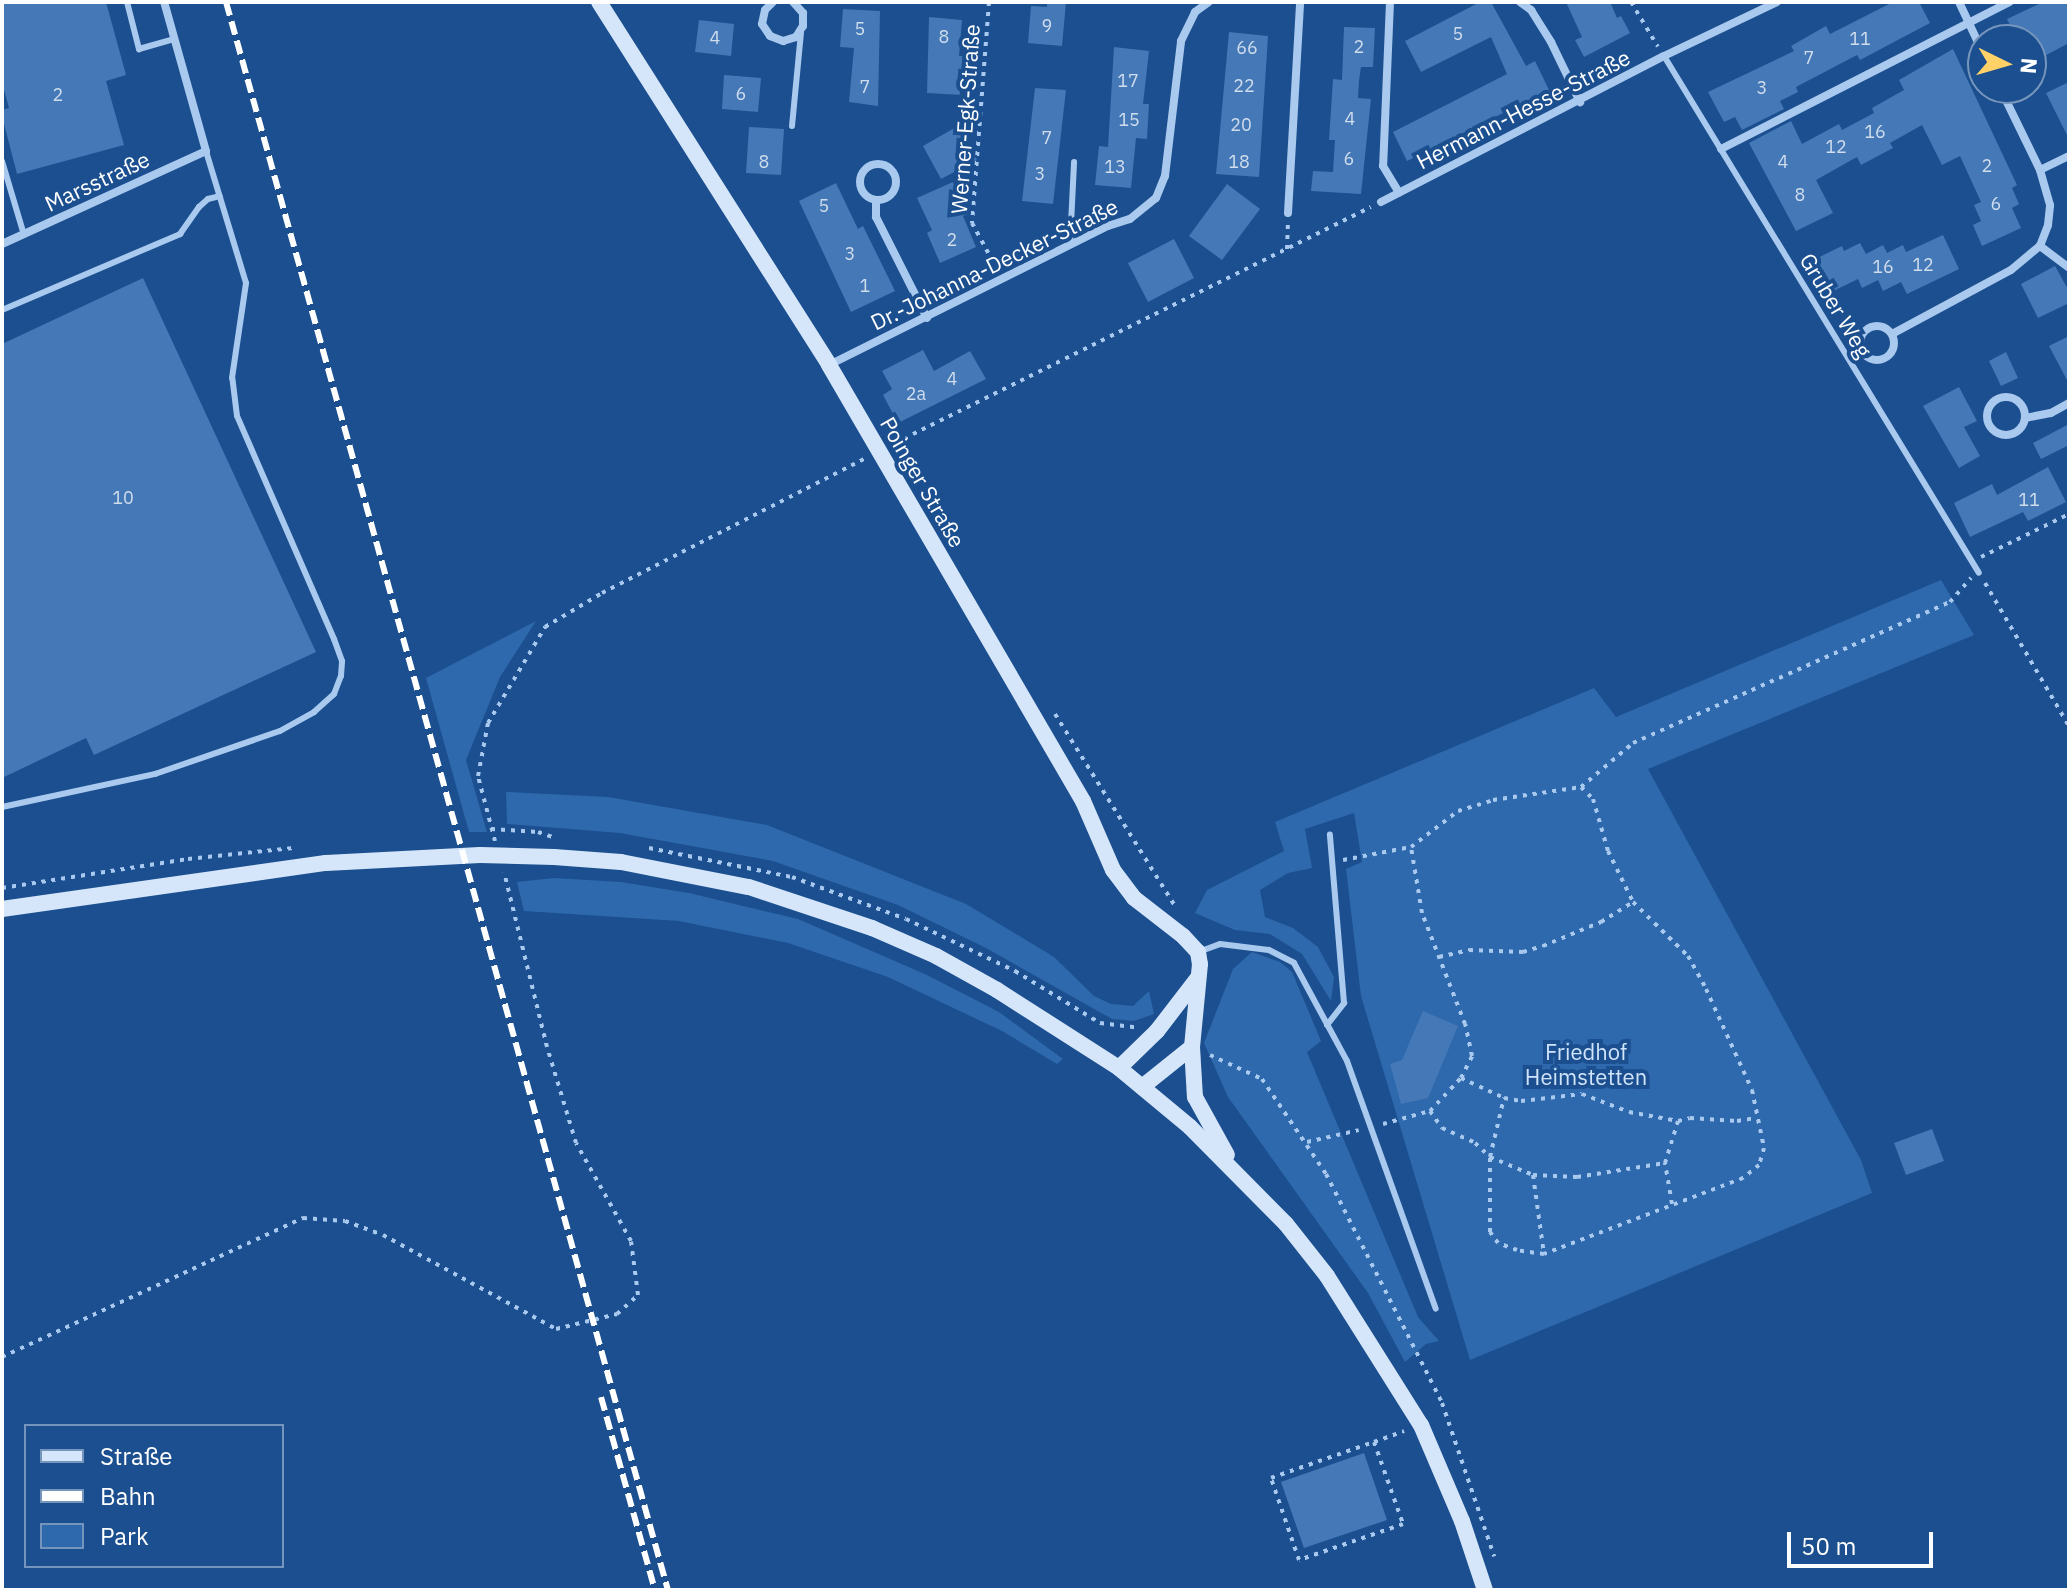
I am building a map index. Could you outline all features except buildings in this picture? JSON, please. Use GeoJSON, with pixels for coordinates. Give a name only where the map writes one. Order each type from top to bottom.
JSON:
{"type":"FeatureCollection","features":[{"type":"Feature","properties":{"kind":"street"},"geometry":{"type":"LineString","coordinates":[[164,2],[206,151]]}},
{"type":"Feature","properties":{"kind":"street","name":"Poinger Straße"},"geometry":{"type":"LineString","coordinates":[[599,2],[884,449],[1083,801],[1122,886],[1198,952]]}},
{"type":"Feature","properties":{"kind":"street"},"geometry":{"type":"LineString","coordinates":[[771,3],[762,16],[770,36],[783,41],[801,32],[803,13],[793,2]]}},
{"type":"Feature","properties":{"kind":"street","name":"Dr.-Johanna-Decker-Straße"},"geometry":{"type":"LineString","coordinates":[[829,365],[1070,245],[1130,219],[1156,198],[1165,176],[1181,41],[1195,12],[1209,2]]}},
{"type":"Feature","properties":{"kind":"street"},"geometry":{"type":"LineString","coordinates":[[1288,213],[1300,2]]}},
{"type":"Feature","properties":{"kind":"street"},"geometry":{"type":"LineString","coordinates":[[1390,2],[1383,166],[1399,193]]}},
{"type":"Feature","properties":{"kind":"street"},"geometry":{"type":"LineString","coordinates":[[1520,2],[1531,10],[1551,42],[1580,102]]}},
{"type":"Feature","properties":{"kind":"street","name":"Hermann-Hesse-Straße"},"geometry":{"type":"LineString","coordinates":[[1381,202],[1664,56],[1777,2]]}},
{"type":"Feature","properties":{"kind":"street"},"geometry":{"type":"LineString","coordinates":[[1959,2],[1968,22]]}},
{"type":"Feature","properties":{"kind":"street"},"geometry":{"type":"LineString","coordinates":[[1721,149],[2010,2]]}},
{"type":"Feature","properties":{"kind":"street"},"geometry":{"type":"LineString","coordinates":[[1892,334],[2011,270],[2040,246],[2048,225],[2050,205],[2040,170],[2008,104]]}},
{"type":"Feature","properties":{"kind":"street","name":"Marsstraße"},"geometry":{"type":"LineString","coordinates":[[2,244],[206,151]]}},
{"type":"Feature","properties":{"kind":"street"},"geometry":{"type":"LineString","coordinates":[[2040,170],[2069,156]]}},
{"type":"Feature","properties":{"kind":"street"},"geometry":{"type":"LineString","coordinates":[[880,164],[891,170],[895,181],[887,197],[876,200],[862,191],[860,180],[865,170],[880,164]]}},
{"type":"Feature","properties":{"kind":"street"},"geometry":{"type":"LineString","coordinates":[[876,200],[876,217],[927,318]]}},
{"type":"Feature","properties":{"kind":"street"},"geometry":{"type":"LineString","coordinates":[[2040,246],[2069,268]]}},
{"type":"Feature","properties":{"kind":"street"},"geometry":{"type":"LineString","coordinates":[[1877,326],[1892,334],[1892,349],[1885,357],[1875,360],[1862,351],[1860,340],[1866,330],[1877,326]]}},
{"type":"Feature","properties":{"kind":"street"},"geometry":{"type":"LineString","coordinates":[[2008,397],[2023,406],[2025,418],[2019,429],[2008,434],[1991,426],[1988,414],[1992,403],[2008,397]]}},
{"type":"Feature","properties":{"kind":"street"},"geometry":{"type":"LineString","coordinates":[[2025,418],[2051,413],[2069,403]]}},
{"type":"Feature","properties":{"kind":"street"},"geometry":{"type":"LineString","coordinates":[[2,909],[326,863],[480,855],[554,857],[691,874],[763,891],[858,923],[936,956],[997,990],[1119,1068],[1235,1170],[1286,1224],[1327,1276],[1421,1425],[1462,1521],[1485,1590]]}},
{"type":"Feature","properties":{"kind":"street"},"geometry":{"type":"LineString","coordinates":[[1198,952],[1192,1047],[1195,1097],[1235,1170]]}},
{"type":"Feature","properties":{"kind":"street"},"geometry":{"type":"LineString","coordinates":[[1119,1068],[1157,1031],[1197,979]]}},
{"type":"Feature","properties":{"kind":"street"},"geometry":{"type":"LineString","coordinates":[[1142,1087],[1192,1047]]}},
{"type":"Feature","properties":{"kind":"lane"},"geometry":{"type":"LineString","coordinates":[[127,2],[139,49],[175,39]]}},
{"type":"Feature","properties":{"kind":"lane"},"geometry":{"type":"LineString","coordinates":[[792,126],[801,32]]}},
{"type":"Feature","properties":{"kind":"lane","name":"Gruber Weg"},"geometry":{"type":"LineString","coordinates":[[1664,56],[1978,571]]}},
{"type":"Feature","properties":{"kind":"lane"},"geometry":{"type":"LineString","coordinates":[[2,807],[155,774],[280,731],[314,712],[334,694],[341,676],[342,661],[334,639],[237,416],[232,378],[246,283],[206,151]]}},
{"type":"Feature","properties":{"kind":"lane"},"geometry":{"type":"LineString","coordinates":[[2,161],[24,235]]}},
{"type":"Feature","properties":{"kind":"lane"},"geometry":{"type":"LineString","coordinates":[[1070,245],[1074,162]]}},
{"type":"Feature","properties":{"kind":"lane"},"geometry":{"type":"LineString","coordinates":[[2,310],[180,234],[208,199],[220,196]]}},
{"type":"Feature","properties":{"kind":"lane"},"geometry":{"type":"LineString","coordinates":[[1327,1025],[1344,1003],[1330,835]]}},
{"type":"Feature","properties":{"kind":"lane"},"geometry":{"type":"LineString","coordinates":[[1198,952],[1220,944],[1269,950],[1294,963],[1347,1061],[1436,1309]]}},
{"type":"Feature","properties":{"kind":"path","name":"Werner-Egk-Straße"},"geometry":{"type":"LineString","coordinates":[[989,2],[972,223],[1002,280]]}},
{"type":"Feature","properties":{"kind":"path"},"geometry":{"type":"LineString","coordinates":[[1631,2],[1664,56]]}},
{"type":"Feature","properties":{"kind":"path"},"geometry":{"type":"LineString","coordinates":[[495,843],[478,776],[488,723],[545,627],[602,593],[884,449],[1381,202]]}},
{"type":"Feature","properties":{"kind":"path"},"geometry":{"type":"LineString","coordinates":[[1287,249],[1288,213]]}},
{"type":"Feature","properties":{"kind":"path"},"geometry":{"type":"LineString","coordinates":[[1972,562],[2069,514]]}},
{"type":"Feature","properties":{"kind":"path"},"geometry":{"type":"LineString","coordinates":[[1332,862],[1411,847],[1458,811],[1493,800],[1581,787],[1633,743],[1950,602],[1978,571],[2069,726]]}},
{"type":"Feature","properties":{"kind":"path"},"geometry":{"type":"LineString","coordinates":[[1055,713],[1178,909]]}},
{"type":"Feature","properties":{"kind":"path"},"geometry":{"type":"LineString","coordinates":[[1504,1098],[1490,1157],[1490,1232],[1498,1243],[1544,1254],[1743,1178],[1759,1165],[1764,1148],[1744,1072],[1688,956],[1633,902],[1608,851],[1593,799],[1581,787]]}},
{"type":"Feature","properties":{"kind":"path"},"geometry":{"type":"LineString","coordinates":[[491,829],[538,832],[557,839]]}},
{"type":"Feature","properties":{"kind":"path"},"geometry":{"type":"LineString","coordinates":[[1411,847],[1422,913],[1465,1024],[1472,1056],[1461,1078],[1430,1111],[1307,1142],[1442,1403],[1481,1509],[1496,1563]]}},
{"type":"Feature","properties":{"kind":"path"},"geometry":{"type":"LineString","coordinates":[[2,888],[188,859],[295,848]]}},
{"type":"Feature","properties":{"kind":"path"},"geometry":{"type":"LineString","coordinates":[[2,1357],[303,1218],[345,1221],[383,1235],[556,1329],[617,1314],[638,1295],[631,1241],[576,1143],[547,1047],[504,871]]}},
{"type":"Feature","properties":{"kind":"path"},"geometry":{"type":"LineString","coordinates":[[1439,957],[1469,950],[1523,952],[1601,922],[1633,902]]}},
{"type":"Feature","properties":{"kind":"path"},"geometry":{"type":"LineString","coordinates":[[1461,1078],[1504,1098],[1521,1101],[1582,1094],[1629,1112],[1678,1121],[1758,1118]]}},
{"type":"Feature","properties":{"kind":"path"},"geometry":{"type":"LineString","coordinates":[[1430,1111],[1442,1128],[1475,1143],[1490,1157],[1533,1175],[1577,1177],[1665,1163]]}},
{"type":"Feature","properties":{"kind":"path"},"geometry":{"type":"LineString","coordinates":[[1672,1204],[1665,1163],[1678,1121]]}},
{"type":"Feature","properties":{"kind":"path"},"geometry":{"type":"LineString","coordinates":[[1533,1175],[1544,1254]]}},
{"type":"Feature","properties":{"kind":"path"},"geometry":{"type":"LineString","coordinates":[[1374,1442],[1403,1524],[1299,1560],[1271,1478],[1421,1425]]}},
{"type":"Feature","properties":{"kind":"green space","name":"Friedhof Heimstetten"},"geometry":{"type":"Polygon","coordinates":[[[1941,580],[1974,635],[1648,769],[1861,1160],[1872,1193],[1470,1360],[1361,996],[1346,869],[1362,862],[1354,813],[1305,829],[1312,868],[1288,873],[1260,890],[1265,917],[1293,928],[1318,947],[1334,977],[1331,1001],[1302,954],[1270,934],[1235,930],[1195,913],[1207,890],[1284,851],[1275,822],[1594,688],[1616,717],[1941,580]]]}},
{"type":"Feature","properties":{"kind":"green space"},"geometry":{"type":"Polygon","coordinates":[[[536,621],[500,677],[466,760],[487,832],[469,832],[426,678],[536,621]]]}},
{"type":"Feature","properties":{"kind":"green space"},"geometry":{"type":"Polygon","coordinates":[[[506,792],[608,797],[767,825],[966,904],[1054,957],[1094,996],[1111,1004],[1133,1006],[1149,991],[1154,1014],[1134,1021],[1112,1019],[986,948],[898,905],[773,861],[620,833],[507,824],[506,792]]]}},
{"type":"Feature","properties":{"kind":"green space"},"geometry":{"type":"Polygon","coordinates":[[[554,878],[621,882],[689,893],[798,919],[927,975],[999,1012],[1063,1059],[1057,1064],[1002,1031],[888,977],[788,943],[679,921],[524,911],[517,882],[554,878]]]}},
{"type":"Feature","properties":{"kind":"green space"},"geometry":{"type":"Polygon","coordinates":[[[1252,952],[1280,962],[1292,972],[1321,1041],[1307,1052],[1418,1317],[1439,1341],[1426,1344],[1405,1362],[1368,1293],[1228,1097],[1204,1043],[1233,969],[1252,952]]]}},
{"type":"Feature","properties":{"kind":"railway"},"geometry":{"type":"LineString","coordinates":[[226,2],[668,1590]]}},
{"type":"Feature","properties":{"kind":"railway"},"geometry":{"type":"LineString","coordinates":[[601,1397],[655,1590]]}}]}
